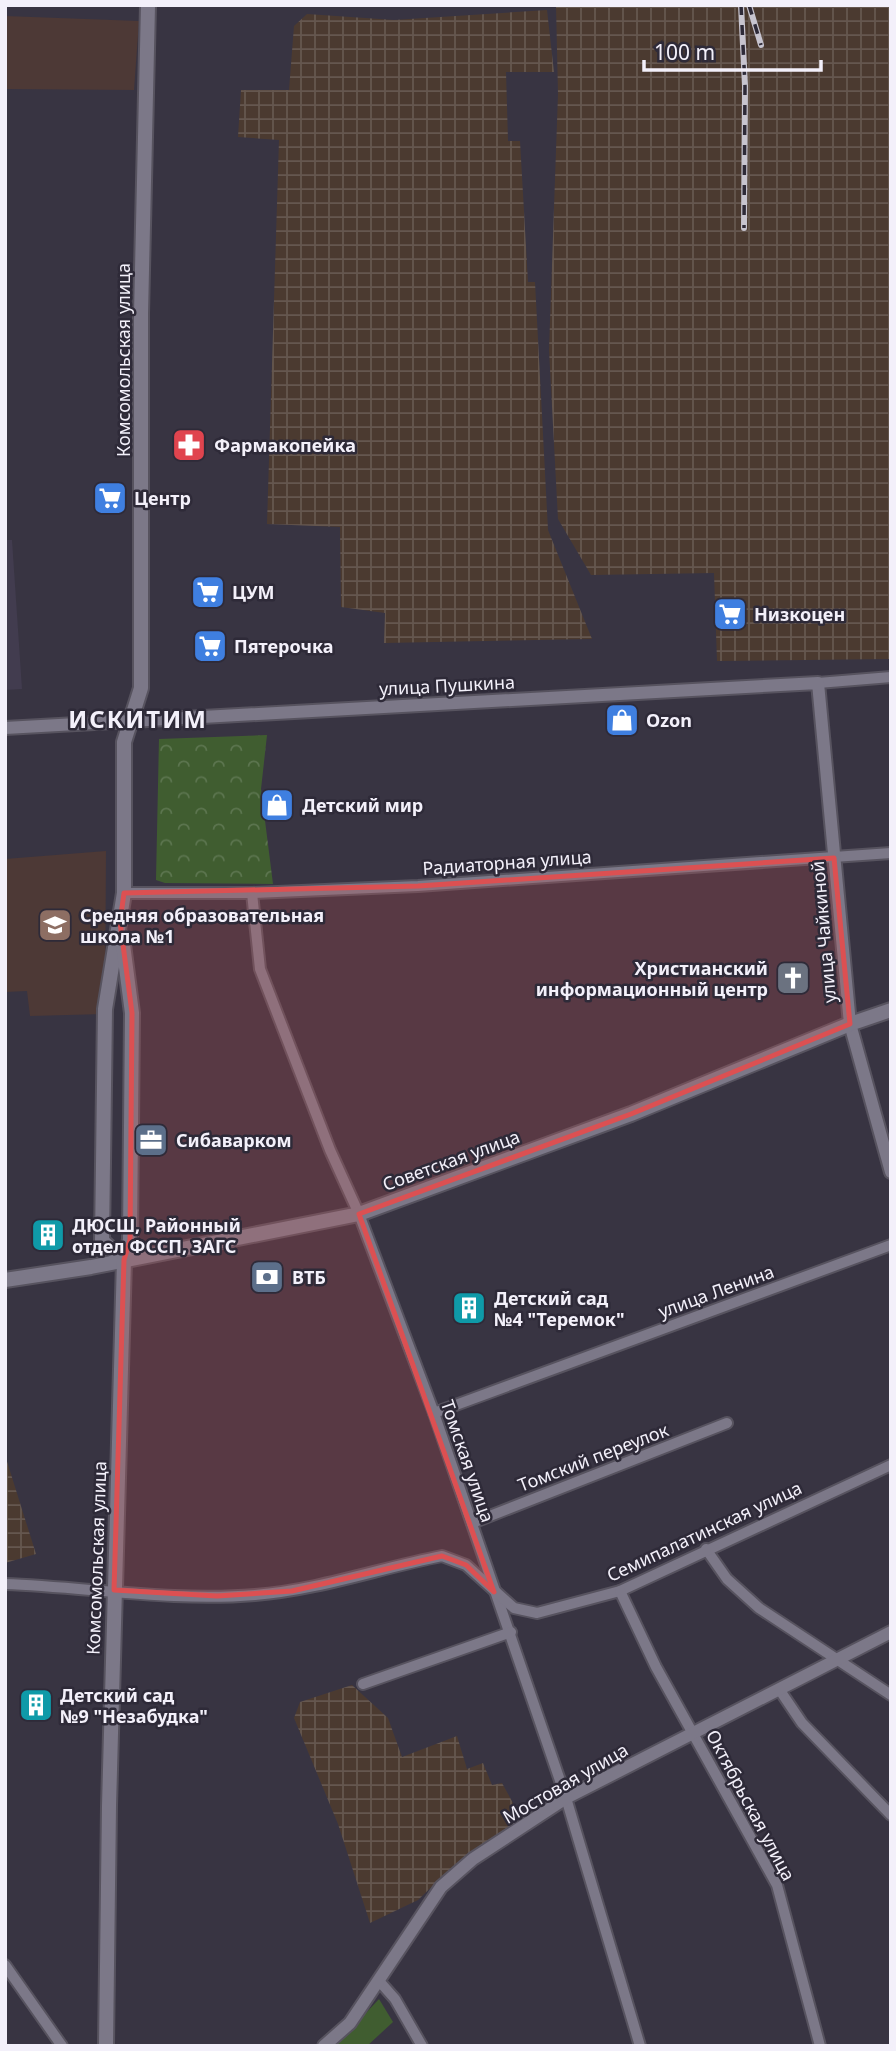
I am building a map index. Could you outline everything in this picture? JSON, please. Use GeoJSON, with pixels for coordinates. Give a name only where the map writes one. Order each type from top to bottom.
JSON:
{"type":"FeatureCollection","features":[{"type":"Feature","properties":{"kind":"main road","name":"Комсомольская улица"},"geometry":{"type":"LineString","coordinates":[[124,1259],[102,1241],[105,1009],[124,893],[124,742],[141,688],[141,314],[148,5]]}},
{"type":"Feature","properties":{"kind":"main road","name":"Комсомольская улица"},"geometry":{"type":"LineString","coordinates":[[106,2046],[114,1590],[124,1259],[130,1240],[132,1013],[120,922]]}},
{"type":"Feature","properties":{"kind":"main road","name":"Советская улица"},"geometry":{"type":"LineString","coordinates":[[5,1280],[359,1214],[631,1114],[850,1024],[891,1010]]}},
{"type":"Feature","properties":{"kind":"main road","name":"Комсомольская улица"},"geometry":{"type":"LineString","coordinates":[[108,2025],[112,2046]]}},
{"type":"Feature","properties":{"kind":"street","name":"улица Пушкина"},"geometry":{"type":"LineString","coordinates":[[5,728],[130,719],[633,695],[891,677]]}},
{"type":"Feature","properties":{"kind":"street","name":"улица Чайкиной"},"geometry":{"type":"LineString","coordinates":[[818,683],[850,1024],[891,1172]]}},
{"type":"Feature","properties":{"kind":"street","name":"Радиаторная улица"},"geometry":{"type":"LineString","coordinates":[[124,893],[253,893],[418,886],[891,853]]}},
{"type":"Feature","properties":{"kind":"street","name":"Томская улица"},"geometry":{"type":"LineString","coordinates":[[253,893],[260,969],[330,1150],[359,1214],[434,1413],[566,1798],[640,2046]]}},
{"type":"Feature","properties":{"kind":"street","name":"улица Ленина"},"geometry":{"type":"LineString","coordinates":[[434,1413],[891,1245]]}},
{"type":"Feature","properties":{"kind":"street","name":"Томский переулок"},"geometry":{"type":"LineString","coordinates":[[472,1523],[727,1423]]}},
{"type":"Feature","properties":{"kind":"street","name":"Семипалатинская улица"},"geometry":{"type":"LineString","coordinates":[[5,1584],[217,1596],[292,1591],[442,1556],[466,1565],[513,1608],[537,1613],[620,1591],[891,1465]]}},
{"type":"Feature","properties":{"kind":"street"},"geometry":{"type":"LineString","coordinates":[[706,1549],[727,1579],[759,1608],[891,1695]]}},
{"type":"Feature","properties":{"kind":"street","name":"Октябрьская улица"},"geometry":{"type":"LineString","coordinates":[[620,1591],[656,1667],[776,1885],[820,2046]]}},
{"type":"Feature","properties":{"kind":"street"},"geometry":{"type":"LineString","coordinates":[[363,1684],[510,1632]]}},
{"type":"Feature","properties":{"kind":"street","name":"Мостовая улица"},"geometry":{"type":"LineString","coordinates":[[324,2046],[350,2023],[380,1982],[441,1887],[473,1859],[566,1798],[891,1632]]}},
{"type":"Feature","properties":{"kind":"street"},"geometry":{"type":"LineString","coordinates":[[779,1689],[802,1723],[891,1815]]}},
{"type":"Feature","properties":{"kind":"street"},"geometry":{"type":"LineString","coordinates":[[5,1965],[62,2046]]}},
{"type":"Feature","properties":{"kind":"street"},"geometry":{"type":"LineString","coordinates":[[380,1982],[395,1999],[422,2046]]}},
{"type":"Feature","properties":{"kind":"highlighted area"},"geometry":{"type":"Polygon","coordinates":[[[834,858],[850,1024],[631,1114],[359,1214],[494,1592],[466,1565],[442,1556],[292,1591],[217,1596],[114,1590],[124,1260],[130,1240],[132,1013],[120,922],[124,893],[418,886],[834,858]]]}},
{"type":"Feature","properties":{"kind":"shaded area"},"geometry":{"type":"Polygon","coordinates":[[[556,5],[891,5],[891,659],[717,661],[714,573],[591,575],[558,519],[549,350],[558,94],[556,5]]]}},
{"type":"Feature","properties":{"kind":"shaded area"},"geometry":{"type":"Polygon","coordinates":[[[547,10],[554,72],[506,72],[508,141],[520,141],[528,282],[535,282],[548,530],[592,639],[384,643],[385,613],[341,607],[340,527],[267,524],[279,140],[238,137],[241,90],[289,90],[294,26],[307,14],[394,20],[547,10]]]}},
{"type":"Feature","properties":{"kind":"shaded area"},"geometry":{"type":"Polygon","coordinates":[[[5,16],[139,21],[134,90],[5,89],[5,16]]]}},
{"type":"Feature","properties":{"kind":"shaded area"},"geometry":{"type":"Polygon","coordinates":[[[5,540],[12,540],[22,689],[5,690],[5,540]]]}},
{"type":"Feature","properties":{"kind":"shaded area","name":"Средняя образовательная школа №1"},"geometry":{"type":"Polygon","coordinates":[[[106,851],[105,1014],[30,1016],[27,991],[5,992],[5,859],[106,851]]]}},
{"type":"Feature","properties":{"kind":"shaded area"},"geometry":{"type":"Polygon","coordinates":[[[5,1455],[36,1554],[5,1563],[5,1455]]]}},
{"type":"Feature","properties":{"kind":"shaded area"},"geometry":{"type":"Polygon","coordinates":[[[352,1685],[388,1718],[402,1757],[457,1736],[467,1769],[483,1763],[492,1785],[502,1783],[519,1814],[515,1825],[448,1871],[418,1900],[370,1923],[338,1824],[294,1718],[300,1702],[352,1685]]]}},
{"type":"Feature","properties":{"kind":"green space"},"geometry":{"type":"Polygon","coordinates":[[[267,735],[261,789],[273,884],[165,883],[156,880],[159,739],[267,735]]]}},
{"type":"Feature","properties":{"kind":"green space"},"geometry":{"type":"Polygon","coordinates":[[[379,1999],[393,2022],[367,2046],[335,2046],[379,1999]]]}},
{"type":"Feature","properties":{"kind":"railway"},"geometry":{"type":"LineString","coordinates":[[741,5],[745,86],[744,228]]}},
{"type":"Feature","properties":{"kind":"railway"},"geometry":{"type":"LineString","coordinates":[[749,5],[761,45]]}},
{"type":"Feature","properties":{"kind":"place","name":"Фармакопейка"},"geometry":{"type":"Point","coordinates":[189,445]}},
{"type":"Feature","properties":{"kind":"place","name":"Центр"},"geometry":{"type":"Point","coordinates":[110,498]}},
{"type":"Feature","properties":{"kind":"place","name":"ЦУМ"},"geometry":{"type":"Point","coordinates":[208,592]}},
{"type":"Feature","properties":{"kind":"place","name":"Низкоцен"},"geometry":{"type":"Point","coordinates":[730,614]}},
{"type":"Feature","properties":{"kind":"place","name":"Пятерочка"},"geometry":{"type":"Point","coordinates":[210,646]}},
{"type":"Feature","properties":{"kind":"place","name":"Ozon"},"geometry":{"type":"Point","coordinates":[622,720]}},
{"type":"Feature","properties":{"kind":"place","name":"Детский мир"},"geometry":{"type":"Point","coordinates":[277,805]}},
{"type":"Feature","properties":{"kind":"place","name":"Средняя образовательная школа №1"},"geometry":{"type":"Point","coordinates":[55,925]}},
{"type":"Feature","properties":{"kind":"place","name":"Христианский информационный центр"},"geometry":{"type":"Point","coordinates":[793,978]}},
{"type":"Feature","properties":{"kind":"place","name":"Сибаварком"},"geometry":{"type":"Point","coordinates":[151,1140]}},
{"type":"Feature","properties":{"kind":"place","name":"ДЮСШ, Районный отдел ФССП, ЗАГС"},"geometry":{"type":"Point","coordinates":[48,1235]}},
{"type":"Feature","properties":{"kind":"place","name":"ВТБ"},"geometry":{"type":"Point","coordinates":[267,1277]}},
{"type":"Feature","properties":{"kind":"place","name":"Детский сад №4 \"Теремок\""},"geometry":{"type":"Point","coordinates":[469,1308]}},
{"type":"Feature","properties":{"kind":"place","name":"Детский сад №9 \"Незабудка\""},"geometry":{"type":"Point","coordinates":[36,1705]}},
{"type":"Feature","properties":{"kind":"district","name":"ИСКИТИМ"},"geometry":{"type":"Point","coordinates":[138,718]}}]}
